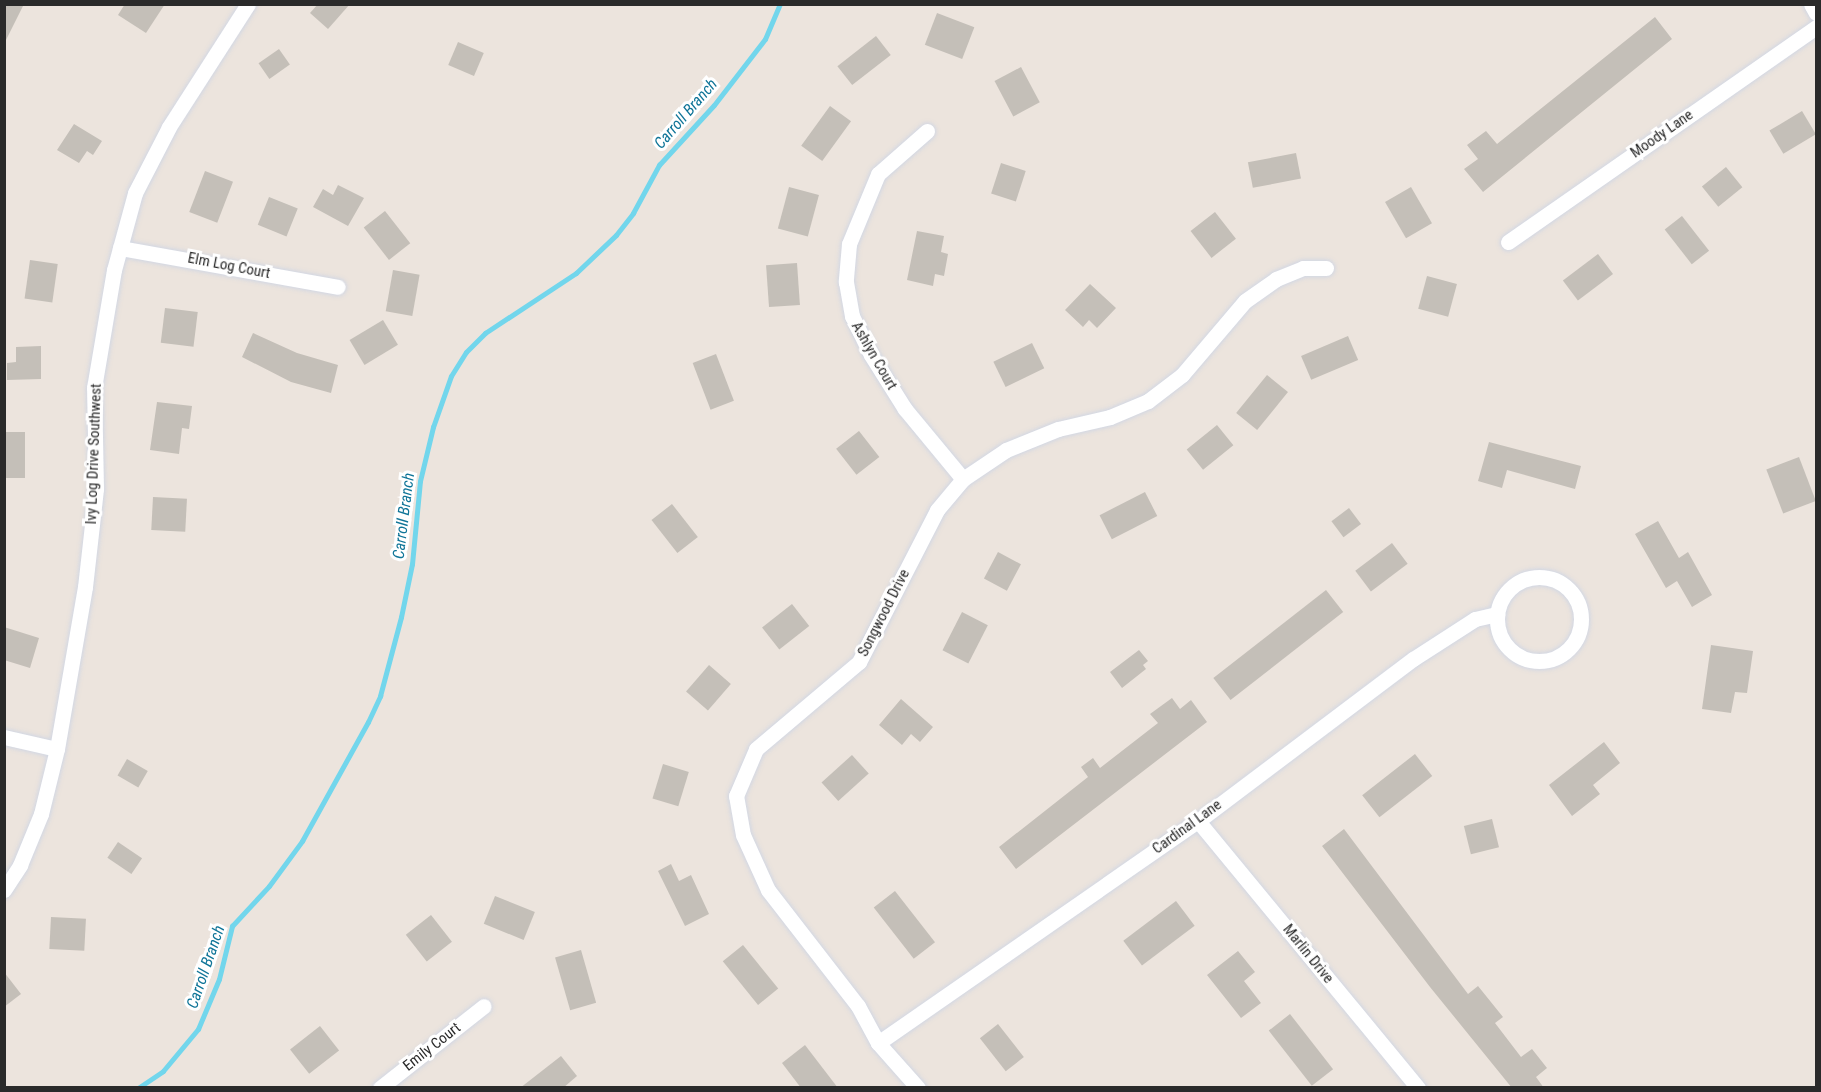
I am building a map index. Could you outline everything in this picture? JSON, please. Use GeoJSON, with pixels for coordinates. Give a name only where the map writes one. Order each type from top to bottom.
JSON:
{"type":"FeatureCollection","features":[{"type":"Feature","properties":{"kind":"street","name":"Ivy Log Drive Southwest"},"geometry":{"type":"LineString","coordinates":[[4,890],[20,865],[41,814],[57,749],[85,587],[96,489],[94,388],[120,248],[135,193],[169,127],[248,4]]}},
{"type":"Feature","properties":{"kind":"street"},"geometry":{"type":"LineString","coordinates":[[1811,4],[1816,13]]}},
{"type":"Feature","properties":{"kind":"street","name":"Moody Lane"},"geometry":{"type":"LineString","coordinates":[[1508,242],[1816,27]]}},
{"type":"Feature","properties":{"kind":"street","name":"Ashlyn Court"},"geometry":{"type":"LineString","coordinates":[[927,131],[878,174],[849,244],[846,282],[852,316],[871,355],[905,409],[963,479]]}},
{"type":"Feature","properties":{"kind":"street","name":"Elm Log Court"},"geometry":{"type":"LineString","coordinates":[[120,248],[338,287]]}},
{"type":"Feature","properties":{"kind":"street","name":"Songwood Drive"},"geometry":{"type":"LineString","coordinates":[[918,1088],[878,1042],[858,1006],[768,890],[743,835],[736,796],[756,749],[859,662],[937,510],[963,479],[1006,450],[1058,429],[1110,417],[1148,401],[1182,375],[1245,301],[1276,279],[1303,268],[1326,268]]}},
{"type":"Feature","properties":{"kind":"street"},"geometry":{"type":"LineString","coordinates":[[1534,577],[1548,578],[1566,587],[1579,603],[1580,631],[1564,654],[1537,662],[1511,652],[1502,641],[1497,614],[1501,600],[1515,585],[1534,577]]}},
{"type":"Feature","properties":{"kind":"street","name":"Cardinal Lane"},"geometry":{"type":"LineString","coordinates":[[878,1042],[1198,821],[1413,659],[1475,619],[1497,614]]}},
{"type":"Feature","properties":{"kind":"street"},"geometry":{"type":"LineString","coordinates":[[4,737],[57,749]]}},
{"type":"Feature","properties":{"kind":"street","name":"Marlin Drive"},"geometry":{"type":"LineString","coordinates":[[1198,821],[1418,1088]]}},
{"type":"Feature","properties":{"kind":"street","name":"Emily Court"},"geometry":{"type":"LineString","coordinates":[[380,1088],[484,1006]]}},
{"type":"Feature","properties":{"kind":"building"},"geometry":{"type":"Polygon","coordinates":[[[4,4],[24,4],[4,44],[4,4]]]}},
{"type":"Feature","properties":{"kind":"building"},"geometry":{"type":"Polygon","coordinates":[[[125,4],[165,4],[146,33],[118,15],[125,4]]]}},
{"type":"Feature","properties":{"kind":"building"},"geometry":{"type":"Polygon","coordinates":[[[318,4],[350,4],[328,29],[310,13],[318,4]]]}},
{"type":"Feature","properties":{"kind":"building"},"geometry":{"type":"Polygon","coordinates":[[[937,13],[974,27],[962,59],[925,45],[937,13]]]}},
{"type":"Feature","properties":{"kind":"building"},"geometry":{"type":"Polygon","coordinates":[[[1655,17],[1672,39],[1483,192],[1464,169],[1478,159],[1467,145],[1486,131],[1497,144],[1655,17]]]}},
{"type":"Feature","properties":{"kind":"building"},"geometry":{"type":"Polygon","coordinates":[[[876,36],[891,55],[852,85],[837,66],[876,36]]]}},
{"type":"Feature","properties":{"kind":"building"},"geometry":{"type":"Polygon","coordinates":[[[458,42],[484,53],[474,76],[448,65],[458,42]]]}},
{"type":"Feature","properties":{"kind":"building"},"geometry":{"type":"Polygon","coordinates":[[[279,49],[290,65],[269,79],[259,63],[279,49]]]}},
{"type":"Feature","properties":{"kind":"building"},"geometry":{"type":"Polygon","coordinates":[[[1021,67],[1040,102],[1013,116],[995,81],[1021,67]]]}},
{"type":"Feature","properties":{"kind":"building"},"geometry":{"type":"Polygon","coordinates":[[[830,106],[851,121],[822,161],[801,146],[830,106]]]}},
{"type":"Feature","properties":{"kind":"building"},"geometry":{"type":"Polygon","coordinates":[[[1802,111],[1816,134],[1783,154],[1769,131],[1802,111]]]}},
{"type":"Feature","properties":{"kind":"building"},"geometry":{"type":"Polygon","coordinates":[[[74,124],[102,141],[93,155],[87,151],[79,163],[57,150],[74,124]]]}},
{"type":"Feature","properties":{"kind":"building"},"geometry":{"type":"Polygon","coordinates":[[[1296,153],[1301,179],[1253,188],[1248,162],[1296,153]]]}},
{"type":"Feature","properties":{"kind":"building"},"geometry":{"type":"Polygon","coordinates":[[[1001,163],[1026,171],[1016,201],[991,193],[1001,163]]]}},
{"type":"Feature","properties":{"kind":"building"},"geometry":{"type":"Polygon","coordinates":[[[1726,167],[1742,187],[1718,207],[1702,187],[1726,167]]]}},
{"type":"Feature","properties":{"kind":"building"},"geometry":{"type":"Polygon","coordinates":[[[205,171],[233,182],[217,223],[189,212],[205,171]]]}},
{"type":"Feature","properties":{"kind":"building"},"geometry":{"type":"Polygon","coordinates":[[[338,185],[364,198],[348,226],[313,207],[323,189],[333,195],[338,185]]]}},
{"type":"Feature","properties":{"kind":"building"},"geometry":{"type":"Polygon","coordinates":[[[789,187],[819,195],[808,237],[778,229],[789,187]]]}},
{"type":"Feature","properties":{"kind":"building"},"geometry":{"type":"Polygon","coordinates":[[[1411,187],[1432,223],[1406,238],[1385,202],[1411,187]]]}},
{"type":"Feature","properties":{"kind":"building"},"geometry":{"type":"Polygon","coordinates":[[[269,197],[298,209],[287,236],[258,225],[269,197]]]}},
{"type":"Feature","properties":{"kind":"building"},"geometry":{"type":"Polygon","coordinates":[[[385,211],[410,243],[389,260],[364,228],[385,211]]]}},
{"type":"Feature","properties":{"kind":"building"},"geometry":{"type":"Polygon","coordinates":[[[1215,212],[1236,239],[1212,258],[1191,231],[1215,212]]]}},
{"type":"Feature","properties":{"kind":"building"},"geometry":{"type":"Polygon","coordinates":[[[1682,216],[1709,251],[1692,264],[1665,230],[1682,216]]]}},
{"type":"Feature","properties":{"kind":"building"},"geometry":{"type":"Polygon","coordinates":[[[917,231],[944,236],[941,252],[948,254],[944,276],[935,274],[933,286],[907,280],[917,231]]]}},
{"type":"Feature","properties":{"kind":"building"},"geometry":{"type":"Polygon","coordinates":[[[1598,254],[1613,274],[1578,300],[1563,280],[1598,254]]]}},
{"type":"Feature","properties":{"kind":"building"},"geometry":{"type":"Polygon","coordinates":[[[30,260],[58,264],[52,303],[25,299],[30,260]]]}},
{"type":"Feature","properties":{"kind":"building"},"geometry":{"type":"Polygon","coordinates":[[[797,263],[800,305],[769,307],[766,265],[797,263]]]}},
{"type":"Feature","properties":{"kind":"building"},"geometry":{"type":"Polygon","coordinates":[[[393,270],[420,275],[412,316],[386,311],[393,270]]]}},
{"type":"Feature","properties":{"kind":"building"},"geometry":{"type":"Polygon","coordinates":[[[1427,276],[1457,284],[1448,317],[1418,309],[1427,276]]]}},
{"type":"Feature","properties":{"kind":"building"},"geometry":{"type":"Polygon","coordinates":[[[1090,284],[1116,308],[1097,328],[1089,320],[1083,327],[1065,310],[1090,284]]]}},
{"type":"Feature","properties":{"kind":"building"},"geometry":{"type":"Polygon","coordinates":[[[165,308],[198,312],[193,347],[161,343],[165,308]]]}},
{"type":"Feature","properties":{"kind":"building"},"geometry":{"type":"Polygon","coordinates":[[[383,320],[398,345],[365,365],[350,340],[383,320]]]}},
{"type":"Feature","properties":{"kind":"building"},"geometry":{"type":"Polygon","coordinates":[[[253,333],[297,353],[338,365],[331,393],[291,382],[242,357],[253,333]]]}},
{"type":"Feature","properties":{"kind":"building"},"geometry":{"type":"Polygon","coordinates":[[[1348,336],[1358,360],[1311,380],[1301,356],[1348,336]]]}},
{"type":"Feature","properties":{"kind":"building"},"geometry":{"type":"Polygon","coordinates":[[[1032,343],[1044,368],[1006,387],[993,362],[1032,343]]]}},
{"type":"Feature","properties":{"kind":"building"},"geometry":{"type":"Polygon","coordinates":[[[41,346],[41,379],[7,380],[7,363],[16,362],[16,347],[41,346]]]}},
{"type":"Feature","properties":{"kind":"building"},"geometry":{"type":"Polygon","coordinates":[[[716,354],[734,401],[711,410],[693,363],[716,354]]]}},
{"type":"Feature","properties":{"kind":"building"},"geometry":{"type":"Polygon","coordinates":[[[1267,375],[1288,392],[1257,430],[1236,413],[1267,375]]]}},
{"type":"Feature","properties":{"kind":"building"},"geometry":{"type":"Polygon","coordinates":[[[157,402],[192,406],[189,429],[182,428],[179,454],[150,450],[157,402]]]}},
{"type":"Feature","properties":{"kind":"building"},"geometry":{"type":"Polygon","coordinates":[[[1217,425],[1233,445],[1203,470],[1187,450],[1217,425]]]}},
{"type":"Feature","properties":{"kind":"building"},"geometry":{"type":"Polygon","coordinates":[[[859,431],[879,457],[856,475],[836,449],[859,431]]]}},
{"type":"Feature","properties":{"kind":"building"},"geometry":{"type":"Polygon","coordinates":[[[4,432],[25,432],[25,478],[4,478],[4,432]]]}},
{"type":"Feature","properties":{"kind":"building"},"geometry":{"type":"Polygon","coordinates":[[[1489,442],[1581,466],[1575,489],[1507,470],[1502,488],[1478,481],[1489,442]]]}},
{"type":"Feature","properties":{"kind":"building"},"geometry":{"type":"Polygon","coordinates":[[[1799,457],[1816,501],[1783,513],[1766,470],[1799,457]]]}},
{"type":"Feature","properties":{"kind":"building"},"geometry":{"type":"Polygon","coordinates":[[[1145,492],[1157,516],[1112,539],[1100,515],[1145,492]]]}},
{"type":"Feature","properties":{"kind":"building"},"geometry":{"type":"Polygon","coordinates":[[[153,497],[187,499],[185,532],[151,530],[153,497]]]}},
{"type":"Feature","properties":{"kind":"building"},"geometry":{"type":"Polygon","coordinates":[[[672,504],[698,537],[677,553],[652,520],[672,504]]]}},
{"type":"Feature","properties":{"kind":"building"},"geometry":{"type":"Polygon","coordinates":[[[1349,508],[1361,524],[1343,537],[1331,521],[1349,508]]]}},
{"type":"Feature","properties":{"kind":"building"},"geometry":{"type":"Polygon","coordinates":[[[1658,521],[1679,558],[1688,552],[1712,595],[1692,607],[1677,581],[1666,588],[1635,534],[1658,521]]]}},
{"type":"Feature","properties":{"kind":"building"},"geometry":{"type":"Polygon","coordinates":[[[1392,543],[1408,564],[1371,591],[1355,571],[1392,543]]]}},
{"type":"Feature","properties":{"kind":"building"},"geometry":{"type":"Polygon","coordinates":[[[998,552],[1021,564],[1007,591],[984,578],[998,552]]]}},
{"type":"Feature","properties":{"kind":"building"},"geometry":{"type":"Polygon","coordinates":[[[1326,590],[1343,612],[1231,700],[1213,678],[1326,590]]]}},
{"type":"Feature","properties":{"kind":"building"},"geometry":{"type":"Polygon","coordinates":[[[792,604],[809,626],[779,649],[762,627],[792,604]]]}},
{"type":"Feature","properties":{"kind":"building"},"geometry":{"type":"Polygon","coordinates":[[[962,612],[988,625],[968,663],[942,650],[962,612]]]}},
{"type":"Feature","properties":{"kind":"building"},"geometry":{"type":"Polygon","coordinates":[[[4,627],[39,638],[30,668],[4,660],[4,627]]]}},
{"type":"Feature","properties":{"kind":"building"},"geometry":{"type":"Polygon","coordinates":[[[1711,645],[1753,651],[1747,693],[1735,692],[1731,713],[1702,709],[1711,645]]]}},
{"type":"Feature","properties":{"kind":"building"},"geometry":{"type":"Polygon","coordinates":[[[1139,650],[1148,661],[1143,665],[1146,669],[1122,688],[1110,672],[1139,650]]]}},
{"type":"Feature","properties":{"kind":"building"},"geometry":{"type":"Polygon","coordinates":[[[709,665],[731,684],[708,710],[686,691],[709,665]]]}},
{"type":"Feature","properties":{"kind":"building"},"geometry":{"type":"Polygon","coordinates":[[[1172,698],[1180,709],[1191,700],[1207,722],[1016,869],[999,847],[1088,777],[1081,767],[1093,758],[1100,768],[1158,723],[1150,714],[1172,698]]]}},
{"type":"Feature","properties":{"kind":"building"},"geometry":{"type":"Polygon","coordinates":[[[901,699],[933,727],[920,742],[911,734],[902,745],[879,725],[901,699]]]}},
{"type":"Feature","properties":{"kind":"building"},"geometry":{"type":"Polygon","coordinates":[[[1604,742],[1620,763],[1593,785],[1600,794],[1572,816],[1549,785],[1604,742]]]}},
{"type":"Feature","properties":{"kind":"building"},"geometry":{"type":"Polygon","coordinates":[[[1415,754],[1432,776],[1379,817],[1362,795],[1415,754]]]}},
{"type":"Feature","properties":{"kind":"building"},"geometry":{"type":"Polygon","coordinates":[[[852,755],[869,774],[838,801],[822,782],[852,755]]]}},
{"type":"Feature","properties":{"kind":"building"},"geometry":{"type":"Polygon","coordinates":[[[127,759],[148,771],[138,787],[118,775],[127,759]]]}},
{"type":"Feature","properties":{"kind":"building"},"geometry":{"type":"Polygon","coordinates":[[[663,764],[689,772],[678,806],[652,798],[663,764]]]}},
{"type":"Feature","properties":{"kind":"building"},"geometry":{"type":"Polygon","coordinates":[[[1492,819],[1499,847],[1471,854],[1464,826],[1492,819]]]}},
{"type":"Feature","properties":{"kind":"building"},"geometry":{"type":"Polygon","coordinates":[[[1344,829],[1468,994],[1478,986],[1503,1017],[1495,1023],[1521,1057],[1532,1049],[1547,1068],[1536,1077],[1544,1088],[1512,1088],[1430,987],[1322,846],[1344,829]]]}},
{"type":"Feature","properties":{"kind":"building"},"geometry":{"type":"Polygon","coordinates":[[[118,842],[142,858],[131,874],[107,858],[118,842]]]}},
{"type":"Feature","properties":{"kind":"building"},"geometry":{"type":"Polygon","coordinates":[[[671,864],[679,881],[691,875],[709,914],[685,926],[658,871],[671,864]]]}},
{"type":"Feature","properties":{"kind":"building"},"geometry":{"type":"Polygon","coordinates":[[[895,891],[935,942],[914,959],[874,908],[895,891]]]}},
{"type":"Feature","properties":{"kind":"building"},"geometry":{"type":"Polygon","coordinates":[[[495,896],[535,912],[524,940],[484,924],[495,896]]]}},
{"type":"Feature","properties":{"kind":"building"},"geometry":{"type":"Polygon","coordinates":[[[1176,901],[1195,926],[1142,965],[1123,941],[1176,901]]]}},
{"type":"Feature","properties":{"kind":"building"},"geometry":{"type":"Polygon","coordinates":[[[431,915],[452,942],[427,961],[406,935],[431,915]]]}},
{"type":"Feature","properties":{"kind":"building"},"geometry":{"type":"Polygon","coordinates":[[[51,917],[86,919],[84,951],[49,949],[51,917]]]}},
{"type":"Feature","properties":{"kind":"building"},"geometry":{"type":"Polygon","coordinates":[[[743,945],[778,989],[758,1005],[723,961],[743,945]]]}},
{"type":"Feature","properties":{"kind":"building"},"geometry":{"type":"Polygon","coordinates":[[[581,950],[596,1003],[570,1010],[555,957],[581,950]]]}},
{"type":"Feature","properties":{"kind":"building"},"geometry":{"type":"Polygon","coordinates":[[[1238,951],[1255,972],[1244,981],[1261,1003],[1241,1018],[1207,975],[1238,951]]]}},
{"type":"Feature","properties":{"kind":"building"},"geometry":{"type":"Polygon","coordinates":[[[4,972],[21,994],[4,1007],[4,972]]]}},
{"type":"Feature","properties":{"kind":"building"},"geometry":{"type":"Polygon","coordinates":[[[1290,1014],[1333,1069],[1312,1086],[1269,1031],[1290,1014]]]}},
{"type":"Feature","properties":{"kind":"building"},"geometry":{"type":"Polygon","coordinates":[[[998,1024],[1024,1057],[1006,1071],[980,1038],[998,1024]]]}},
{"type":"Feature","properties":{"kind":"building"},"geometry":{"type":"Polygon","coordinates":[[[320,1026],[339,1050],[309,1074],[290,1049],[320,1026]]]}},
{"type":"Feature","properties":{"kind":"building"},"geometry":{"type":"Polygon","coordinates":[[[805,1045],[838,1088],[801,1088],[782,1063],[805,1045]]]}},
{"type":"Feature","properties":{"kind":"building"},"geometry":{"type":"Polygon","coordinates":[[[561,1056],[577,1076],[563,1088],[520,1088],[561,1056]]]}},
{"type":"Feature","properties":{"kind":"waterway","name":"Carroll Branch"},"geometry":{"type":"LineString","coordinates":[[138,1088],[163,1071],[198,1029],[219,979],[232,926],[269,886],[302,841],[380,696],[412,564],[420,481],[433,427],[451,376],[466,352],[485,333],[576,273],[616,235],[633,213],[659,165],[714,105],[765,39],[780,4]]}}]}
